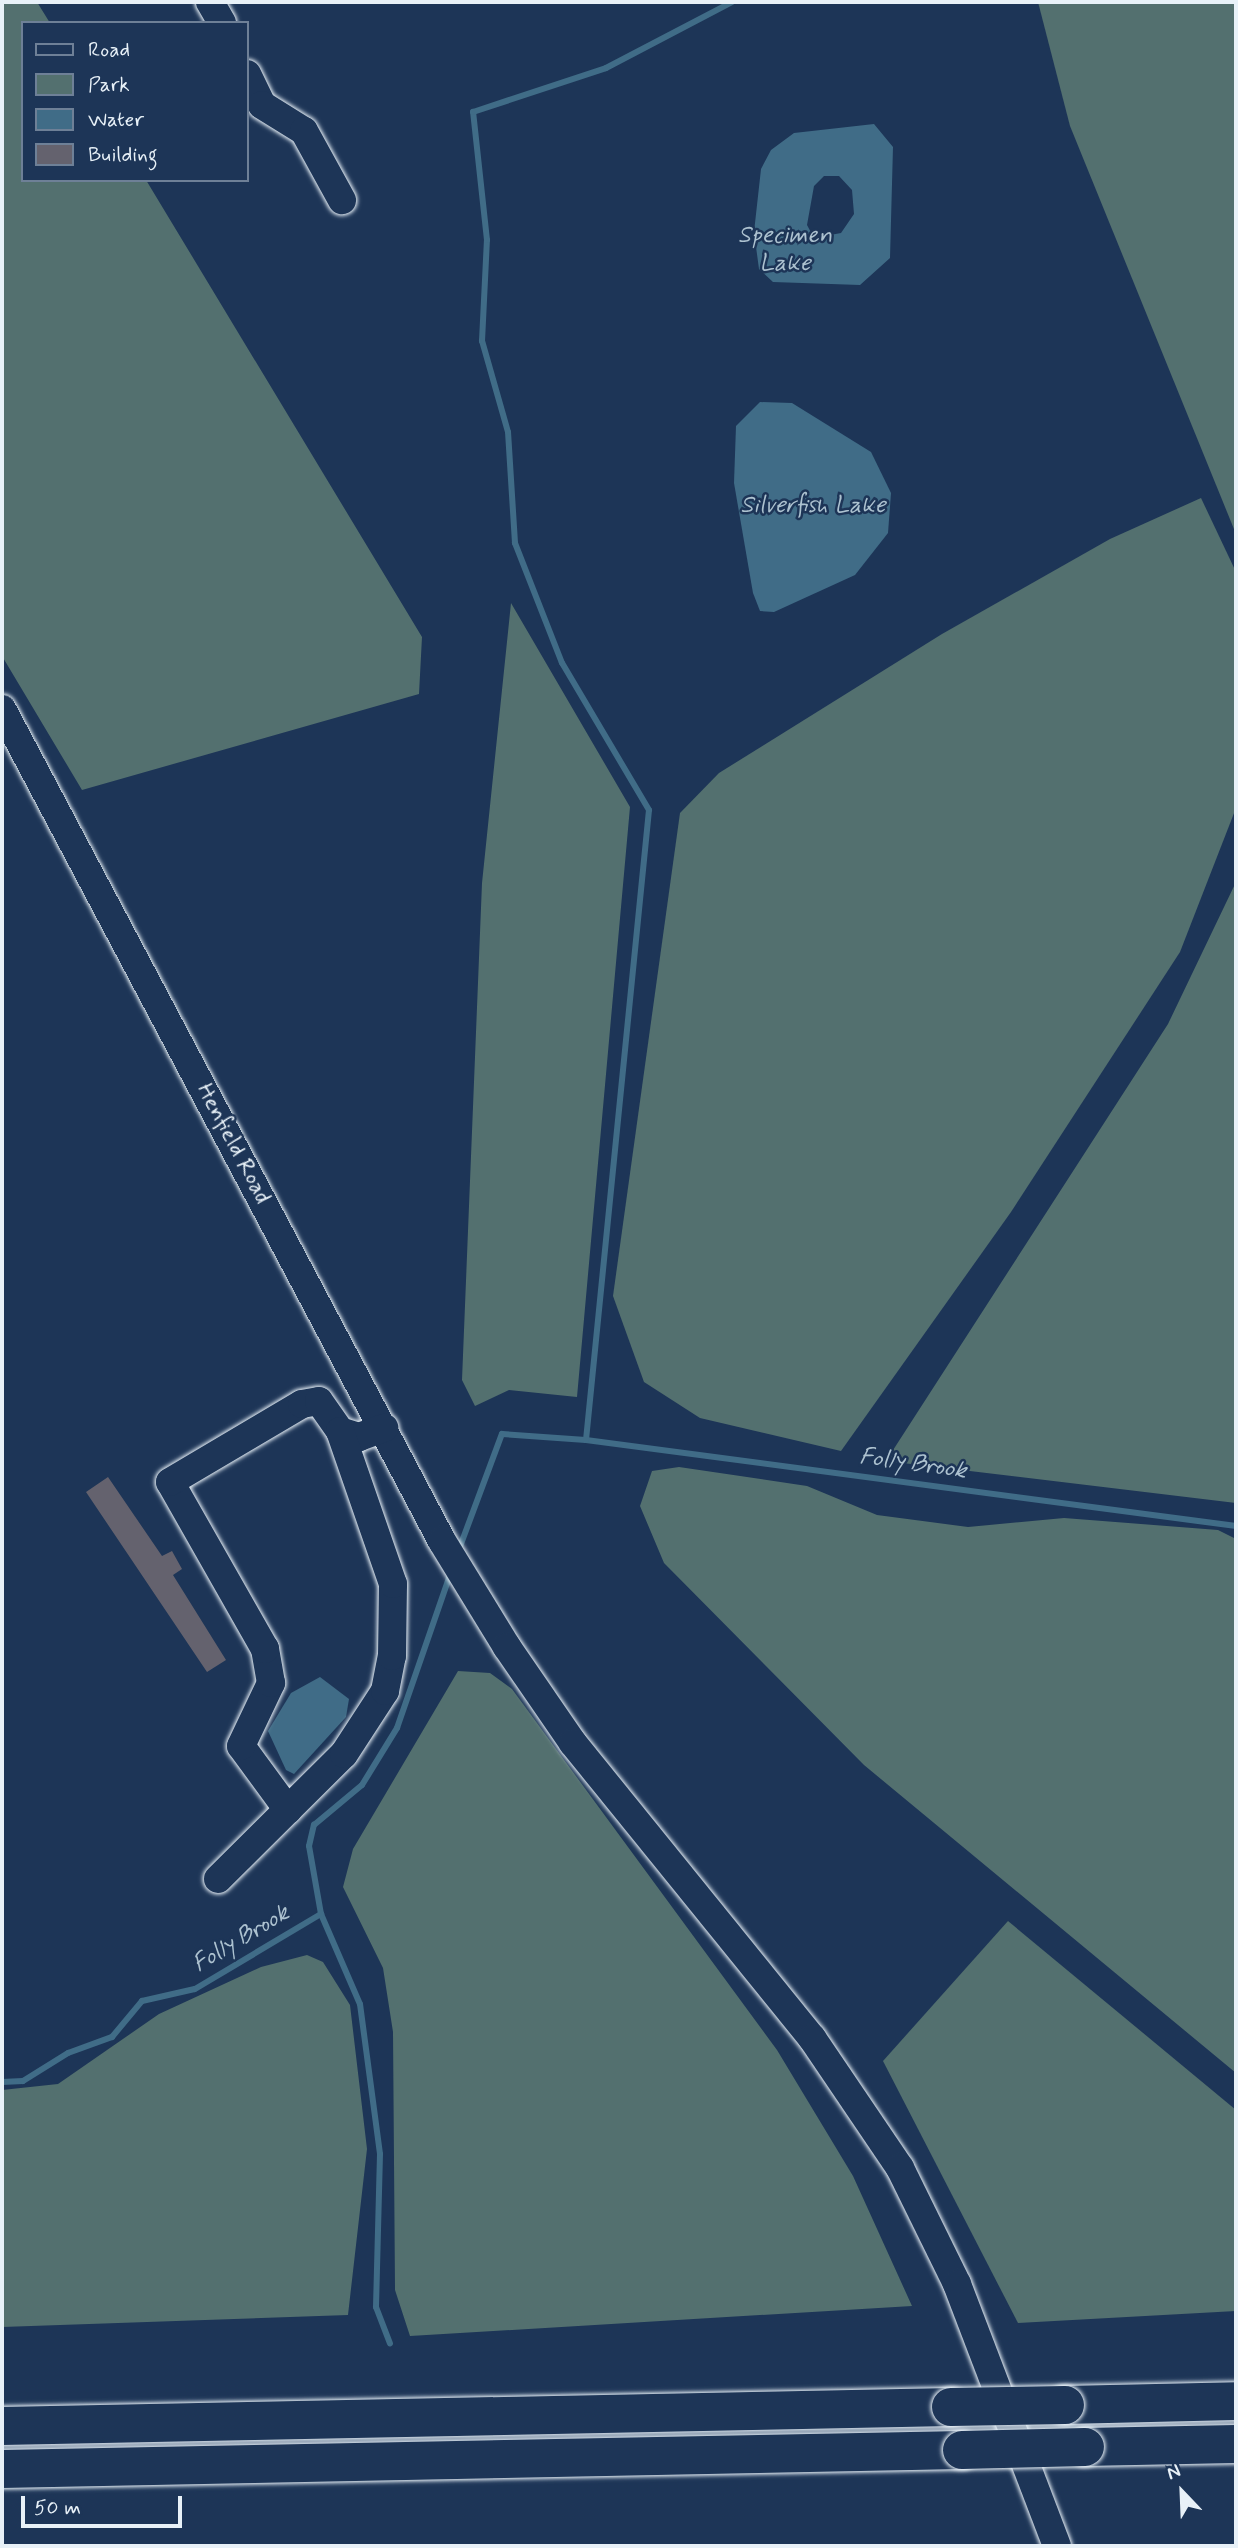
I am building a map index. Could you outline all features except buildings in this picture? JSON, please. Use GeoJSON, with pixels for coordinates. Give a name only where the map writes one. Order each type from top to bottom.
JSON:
{"type":"FeatureCollection","features":[{"type":"Feature","properties":{"kind":"highway"},"geometry":{"type":"LineString","coordinates":[[2,2426],[1236,2401]]}},
{"type":"Feature","properties":{"kind":"highway"},"geometry":{"type":"LineString","coordinates":[[2,2469],[1236,2444]]}},
{"type":"Feature","properties":{"kind":"street"},"geometry":{"type":"LineString","coordinates":[[210,2],[221,21]]}},
{"type":"Feature","properties":{"kind":"street"},"geometry":{"type":"LineString","coordinates":[[248,76],[262,105],[304,131],[342,200]]}},
{"type":"Feature","properties":{"kind":"street","name":"Henfield Road"},"geometry":{"type":"LineString","coordinates":[[2,709],[464,1578],[573,1743],[812,2038],[900,2168],[957,2284],[1057,2546]]}},
{"type":"Feature","properties":{"kind":"street"},"geometry":{"type":"LineString","coordinates":[[218,1879],[288,1810],[368,1723],[393,1656],[393,1584],[386,1548],[340,1430],[319,1401],[302,1404],[170,1482],[265,1649],[271,1683],[241,1746],[288,1810]]}},
{"type":"Feature","properties":{"kind":"street"},"geometry":{"type":"LineString","coordinates":[[340,1430],[359,1437],[384,1428]]}},
{"type":"Feature","properties":{"kind":"green space"},"geometry":{"type":"Polygon","coordinates":[[[2,2],[37,2],[49,21],[21,21],[21,182],[147,182],[422,637],[419,694],[82,790],[2,656],[2,2]]]}},
{"type":"Feature","properties":{"kind":"green space"},"geometry":{"type":"Polygon","coordinates":[[[1038,2],[1236,2],[1236,534],[1070,126],[1038,2]]]}},
{"type":"Feature","properties":{"kind":"green space"},"geometry":{"type":"Polygon","coordinates":[[[1201,498],[1236,572],[1236,808],[1180,952],[1011,1212],[841,1451],[700,1418],[644,1382],[613,1296],[680,813],[719,773],[942,634],[1110,539],[1201,498]]]}},
{"type":"Feature","properties":{"kind":"green space"},"geometry":{"type":"Polygon","coordinates":[[[511,603],[630,807],[577,1397],[509,1390],[475,1406],[462,1380],[482,883],[511,603]]]}},
{"type":"Feature","properties":{"kind":"green space"},"geometry":{"type":"Polygon","coordinates":[[[1236,882],[1236,1503],[886,1461],[1168,1024],[1236,882]]]}},
{"type":"Feature","properties":{"kind":"green space"},"geometry":{"type":"Polygon","coordinates":[[[679,1467],[807,1486],[877,1515],[968,1527],[1064,1518],[1218,1530],[1236,1539],[1236,2073],[864,1765],[664,1563],[640,1506],[652,1471],[679,1467]]]}},
{"type":"Feature","properties":{"kind":"green space"},"geometry":{"type":"Polygon","coordinates":[[[458,1671],[490,1673],[512,1689],[777,2050],[853,2176],[912,2306],[410,2336],[395,2290],[393,2032],[383,1968],[343,1887],[353,1849],[458,1671]]]}},
{"type":"Feature","properties":{"kind":"green space"},"geometry":{"type":"Polygon","coordinates":[[[1008,1921],[1236,2110],[1236,2311],[1018,2323],[883,2061],[1008,1921]]]}},
{"type":"Feature","properties":{"kind":"green space"},"geometry":{"type":"Polygon","coordinates":[[[307,1955],[323,1962],[350,2005],[367,2149],[348,2315],[2,2327],[2,2090],[58,2084],[159,2014],[261,1967],[307,1955]]]}},
{"type":"Feature","properties":{"kind":"water","name":"Specimen Lake"},"geometry":{"type":"Polygon","coordinates":[[[874,124],[893,147],[890,258],[860,285],[773,282],[759,269],[754,232],[761,169],[771,150],[794,133],[874,124]],[[824,176],[814,186],[807,225],[814,238],[841,233],[854,214],[852,190],[839,176],[824,176]]]}},
{"type":"Feature","properties":{"kind":"water","name":"Silverfish Lake"},"geometry":{"type":"Polygon","coordinates":[[[760,402],[792,403],[871,452],[891,493],[888,533],[855,575],[774,612],[760,611],[753,593],[734,483],[736,426],[760,402]]]}},
{"type":"Feature","properties":{"kind":"water"},"geometry":{"type":"Polygon","coordinates":[[[320,1677],[349,1699],[346,1717],[294,1774],[286,1770],[268,1731],[291,1693],[320,1677]]]}},
{"type":"Feature","properties":{"kind":"waterway"},"geometry":{"type":"LineString","coordinates":[[458,1552],[502,1434],[586,1440],[649,810],[562,663],[515,543],[508,432],[482,341],[487,240],[473,112],[606,68],[732,2]]}},
{"type":"Feature","properties":{"kind":"waterway","name":"Folly Brook"},"geometry":{"type":"LineString","coordinates":[[586,1440],[1236,1526]]}},
{"type":"Feature","properties":{"kind":"waterway","name":"Folly Brook"},"geometry":{"type":"LineString","coordinates":[[2,2082],[23,2081],[68,2053],[112,2037],[142,2001],[195,1989],[321,1914],[309,1846],[314,1825],[362,1785],[397,1728],[451,1572]]}},
{"type":"Feature","properties":{"kind":"waterway"},"geometry":{"type":"LineString","coordinates":[[321,1914],[360,2004],[380,2154],[376,2307],[390,2343]]}}]}
